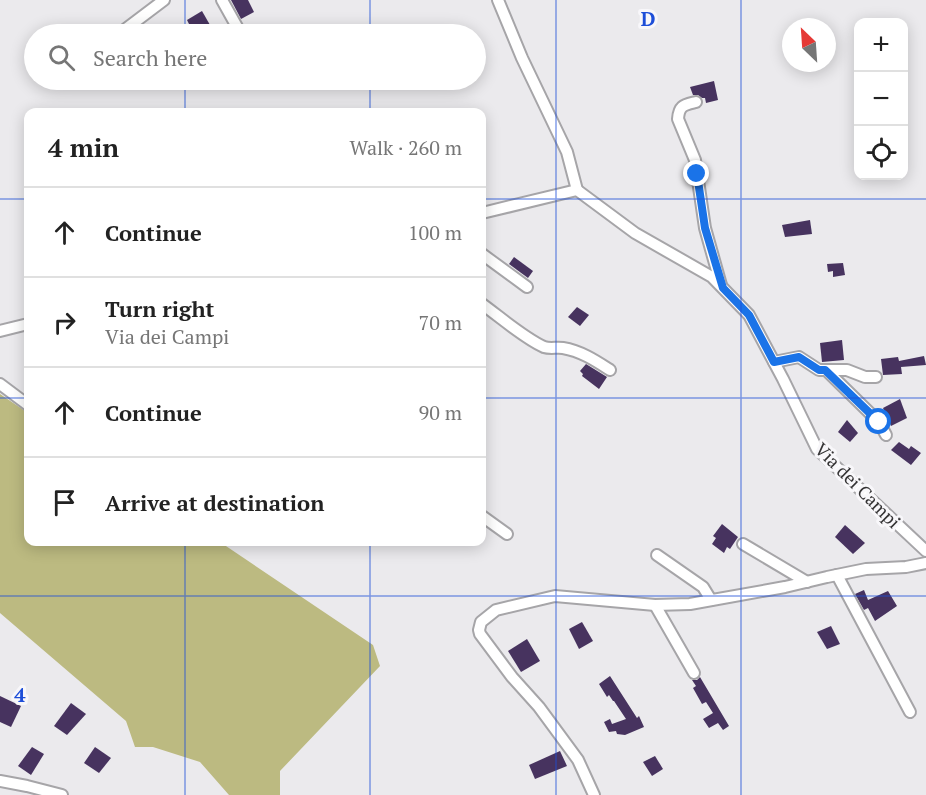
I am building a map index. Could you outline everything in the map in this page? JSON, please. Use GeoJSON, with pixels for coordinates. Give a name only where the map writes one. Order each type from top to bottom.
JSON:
{"type":"FeatureCollection","features":[{"type":"Feature","properties":{"kind":"street"},"geometry":{"type":"LineString","coordinates":[[133,24],[164,0]]}},
{"type":"Feature","properties":{"kind":"street"},"geometry":{"type":"LineString","coordinates":[[222,0],[235,24]]}},
{"type":"Feature","properties":{"kind":"street"},"geometry":{"type":"LineString","coordinates":[[486,212],[577,190],[567,152],[526,68],[498,0]]}},
{"type":"Feature","properties":{"kind":"street"},"geometry":{"type":"LineString","coordinates":[[696,102],[682,107],[678,119],[694,160],[705,228],[723,288]]}},
{"type":"Feature","properties":{"kind":"street","name":"Via dei Campi"},"geometry":{"type":"LineString","coordinates":[[577,190],[635,233],[712,277],[723,288],[749,315],[817,449],[926,551]]}},
{"type":"Feature","properties":{"kind":"street"},"geometry":{"type":"LineString","coordinates":[[486,257],[527,287]]}},
{"type":"Feature","properties":{"kind":"street"},"geometry":{"type":"LineString","coordinates":[[486,306],[546,348],[563,348],[576,352],[590,357],[610,370]]}},
{"type":"Feature","properties":{"kind":"street"},"geometry":{"type":"LineString","coordinates":[[0,331],[24,325]]}},
{"type":"Feature","properties":{"kind":"street"},"geometry":{"type":"LineString","coordinates":[[774,362],[799,357],[819,370],[847,370],[865,377],[876,377]]}},
{"type":"Feature","properties":{"kind":"street"},"geometry":{"type":"LineString","coordinates":[[825,370],[879,422],[886,435]]}},
{"type":"Feature","properties":{"kind":"street"},"geometry":{"type":"LineString","coordinates":[[0,384],[24,402]]}},
{"type":"Feature","properties":{"kind":"street"},"geometry":{"type":"LineString","coordinates":[[486,519],[507,534]]}},
{"type":"Feature","properties":{"kind":"street"},"geometry":{"type":"LineString","coordinates":[[743,544],[807,582]]}},
{"type":"Feature","properties":{"kind":"street"},"geometry":{"type":"LineString","coordinates":[[657,555],[703,587],[711,600]]}},
{"type":"Feature","properties":{"kind":"street"},"geometry":{"type":"LineString","coordinates":[[594,795],[578,760],[480,634],[481,621],[496,610],[555,596],[655,605],[690,604],[866,569],[906,567],[926,563]]}},
{"type":"Feature","properties":{"kind":"street"},"geometry":{"type":"LineString","coordinates":[[837,575],[910,712]]}},
{"type":"Feature","properties":{"kind":"street"},"geometry":{"type":"LineString","coordinates":[[655,605],[694,673]]}},
{"type":"Feature","properties":{"kind":"street"},"geometry":{"type":"LineString","coordinates":[[0,781],[62,795]]}},
{"type":"Feature","properties":{"kind":"shaded area"},"geometry":{"type":"Polygon","coordinates":[[[0,394],[24,410],[24,546],[226,546],[373,645],[380,666],[280,771],[280,795],[229,795],[200,762],[153,747],[135,747],[126,721],[0,613],[0,394]]]}},
{"type":"Feature","properties":{"kind":"building"},"geometry":{"type":"Polygon","coordinates":[[[231,0],[248,0],[254,12],[241,19],[231,0]]]}},
{"type":"Feature","properties":{"kind":"building"},"geometry":{"type":"Polygon","coordinates":[[[202,11],[209,24],[189,24],[187,20],[202,11]]]}},
{"type":"Feature","properties":{"kind":"building"},"geometry":{"type":"Polygon","coordinates":[[[714,81],[718,100],[706,103],[705,98],[693,95],[690,87],[714,81]]]}},
{"type":"Feature","properties":{"kind":"building"},"geometry":{"type":"Polygon","coordinates":[[[810,220],[812,234],[785,237],[782,225],[810,220]]]}},
{"type":"Feature","properties":{"kind":"building"},"geometry":{"type":"Polygon","coordinates":[[[514,257],[533,271],[528,278],[509,264],[514,257]]]}},
{"type":"Feature","properties":{"kind":"building"},"geometry":{"type":"Polygon","coordinates":[[[843,263],[845,275],[833,277],[833,271],[828,272],[827,264],[843,263]]]}},
{"type":"Feature","properties":{"kind":"building"},"geometry":{"type":"Polygon","coordinates":[[[577,307],[589,315],[580,326],[568,317],[577,307]]]}},
{"type":"Feature","properties":{"kind":"building"},"geometry":{"type":"Polygon","coordinates":[[[842,340],[844,360],[822,362],[820,343],[842,340]]]}},
{"type":"Feature","properties":{"kind":"building"},"geometry":{"type":"Polygon","coordinates":[[[924,356],[926,365],[901,367],[902,374],[883,375],[881,359],[898,357],[899,361],[924,356]]]}},
{"type":"Feature","properties":{"kind":"building"},"geometry":{"type":"Polygon","coordinates":[[[586,364],[607,377],[599,389],[582,376],[580,371],[586,364]]]}},
{"type":"Feature","properties":{"kind":"building"},"geometry":{"type":"Polygon","coordinates":[[[900,399],[907,418],[891,426],[883,408],[900,399]]]}},
{"type":"Feature","properties":{"kind":"building"},"geometry":{"type":"Polygon","coordinates":[[[847,420],[858,433],[850,442],[838,432],[847,420]]]}},
{"type":"Feature","properties":{"kind":"building"},"geometry":{"type":"Polygon","coordinates":[[[899,442],[921,453],[911,465],[891,450],[899,442]]]}},
{"type":"Feature","properties":{"kind":"building"},"geometry":{"type":"Polygon","coordinates":[[[722,524],[738,537],[730,549],[727,547],[724,553],[712,544],[716,538],[713,536],[722,524]]]}},
{"type":"Feature","properties":{"kind":"building"},"geometry":{"type":"Polygon","coordinates":[[[845,525],[865,543],[853,554],[835,537],[845,525]]]}},
{"type":"Feature","properties":{"kind":"building"},"geometry":{"type":"Polygon","coordinates":[[[864,590],[868,600],[888,591],[897,606],[875,621],[868,608],[864,610],[855,594],[864,590]]]}},
{"type":"Feature","properties":{"kind":"building"},"geometry":{"type":"Polygon","coordinates":[[[582,622],[593,641],[579,649],[569,629],[582,622]]]}},
{"type":"Feature","properties":{"kind":"building"},"geometry":{"type":"Polygon","coordinates":[[[831,626],[840,644],[827,649],[817,632],[831,626]]]}},
{"type":"Feature","properties":{"kind":"building"},"geometry":{"type":"Polygon","coordinates":[[[527,639],[540,661],[521,672],[508,651],[527,639]]]}},
{"type":"Feature","properties":{"kind":"building"},"geometry":{"type":"Polygon","coordinates":[[[610,676],[637,718],[639,716],[644,727],[625,735],[617,734],[616,731],[609,732],[604,722],[610,719],[612,724],[626,719],[599,684],[610,676]]]}},
{"type":"Feature","properties":{"kind":"building"},"geometry":{"type":"Polygon","coordinates":[[[700,677],[729,726],[723,730],[718,723],[709,728],[703,719],[713,713],[706,702],[702,704],[693,688],[696,686],[692,680],[700,677]]]}},
{"type":"Feature","properties":{"kind":"building"},"geometry":{"type":"Polygon","coordinates":[[[0,696],[21,706],[11,727],[0,722],[0,696]]]}},
{"type":"Feature","properties":{"kind":"building"},"geometry":{"type":"Polygon","coordinates":[[[71,703],[86,714],[67,735],[54,726],[71,703]]]}},
{"type":"Feature","properties":{"kind":"building"},"geometry":{"type":"Polygon","coordinates":[[[32,747],[44,754],[31,775],[18,766],[32,747]]]}},
{"type":"Feature","properties":{"kind":"building"},"geometry":{"type":"Polygon","coordinates":[[[95,747],[111,758],[99,773],[84,763],[95,747]]]}},
{"type":"Feature","properties":{"kind":"building"},"geometry":{"type":"Polygon","coordinates":[[[560,751],[567,766],[535,779],[529,765],[560,751]]]}},
{"type":"Feature","properties":{"kind":"building"},"geometry":{"type":"Polygon","coordinates":[[[655,756],[663,769],[652,776],[643,762],[655,756]]]}},
{"type":"Feature","properties":{"kind":"route"},"geometry":{"type":"LineString","coordinates":[[697,174],[705,228],[723,288],[749,315],[774,362],[799,357],[819,370],[825,370],[879,422]]}}]}
